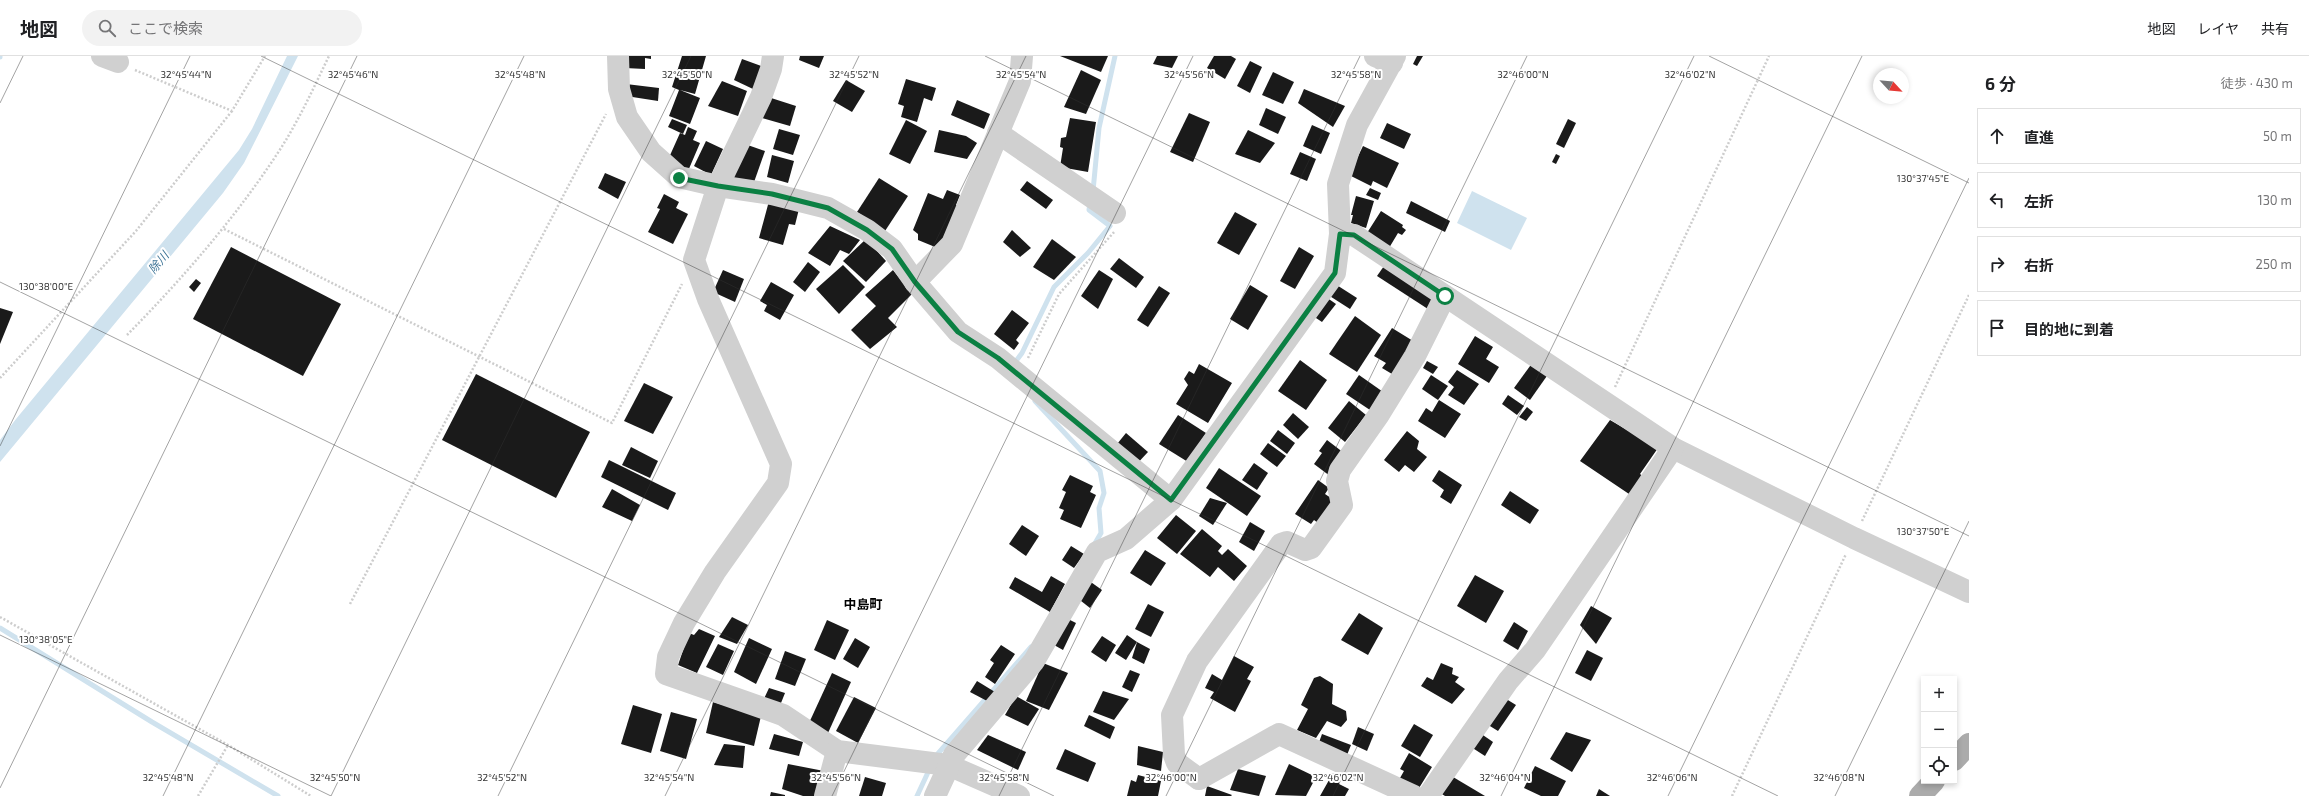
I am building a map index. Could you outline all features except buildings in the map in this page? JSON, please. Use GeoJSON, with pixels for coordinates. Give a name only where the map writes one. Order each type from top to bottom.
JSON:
{"type":"FeatureCollection","features":[{"type":"Feature","properties":{"kind":"main road"},"geometry":{"type":"LineString","coordinates":[[1957,757],[1969,744]]}},
{"type":"Feature","properties":{"kind":"main road"},"geometry":{"type":"LineString","coordinates":[[1920,796],[1931,784]]}},
{"type":"Feature","properties":{"kind":"street"},"geometry":{"type":"LineString","coordinates":[[618,56],[619,89],[627,117],[651,152],[679,178],[718,186],[772,194],[828,208],[867,230],[892,249],[915,282],[958,332],[998,358],[1171,500]]}},
{"type":"Feature","properties":{"kind":"street"},"geometry":{"type":"LineString","coordinates":[[773,56],[771,70],[761,97],[718,186],[694,260],[708,300],[781,464],[778,483],[715,572],[684,623],[668,657],[666,674],[783,714],[837,751],[948,765],[1019,796]]}},
{"type":"Feature","properties":{"kind":"street"},"geometry":{"type":"LineString","coordinates":[[915,282],[952,244],[1020,81],[1022,56]]}},
{"type":"Feature","properties":{"kind":"street"},"geometry":{"type":"LineString","coordinates":[[935,796],[948,765],[954,755],[1034,662],[1097,552],[1126,539],[1171,500],[1335,273],[1340,234],[1338,184],[1357,125],[1387,58]]}},
{"type":"Feature","properties":{"kind":"street"},"geometry":{"type":"LineString","coordinates":[[998,133],[1115,213]]}},
{"type":"Feature","properties":{"kind":"street"},"geometry":{"type":"LineString","coordinates":[[1340,234],[1354,235],[1608,402],[1674,448],[1854,538],[1969,592]]}},
{"type":"Feature","properties":{"kind":"street"},"geometry":{"type":"LineString","coordinates":[[1414,796],[1279,734],[1199,787],[1177,763],[1174,755],[1172,715],[1197,661],[1280,544],[1287,542],[1306,550],[1311,548],[1342,505],[1337,481],[1340,470],[1378,416],[1415,356],[1445,296]]}},
{"type":"Feature","properties":{"kind":"street"},"geometry":{"type":"LineString","coordinates":[[1428,796],[1508,681],[1535,650],[1674,448]]}},
{"type":"Feature","properties":{"kind":"street"},"geometry":{"type":"LineString","coordinates":[[825,796],[837,751]]}},
{"type":"Feature","properties":{"kind":"path"},"geometry":{"type":"LineString","coordinates":[[0,378],[136,230],[232,111],[264,56]]}},
{"type":"Feature","properties":{"kind":"path"},"geometry":{"type":"LineString","coordinates":[[127,335],[164,298],[224,229],[281,148],[303,111],[329,56]]}},
{"type":"Feature","properties":{"kind":"path"},"geometry":{"type":"LineString","coordinates":[[1608,402],[1769,56]]}},
{"type":"Feature","properties":{"kind":"path"},"geometry":{"type":"LineString","coordinates":[[110,59],[232,111]]}},
{"type":"Feature","properties":{"kind":"path"},"geometry":{"type":"LineString","coordinates":[[350,604],[481,357],[619,89]]}},
{"type":"Feature","properties":{"kind":"path"},"geometry":{"type":"LineString","coordinates":[[1019,376],[1059,294],[1121,225],[1115,213]]}},
{"type":"Feature","properties":{"kind":"path"},"geometry":{"type":"LineString","coordinates":[[224,229],[612,423],[694,260]]}},
{"type":"Feature","properties":{"kind":"path"},"geometry":{"type":"LineString","coordinates":[[0,617],[228,745],[311,796]]}},
{"type":"Feature","properties":{"kind":"path"},"geometry":{"type":"LineString","coordinates":[[198,796],[228,745]]}},
{"type":"Feature","properties":{"kind":"water","name":"除川"},"geometry":{"type":"Polygon","coordinates":[[[287,56],[298,56],[244,163],[223,193],[0,462],[0,440],[16,419],[239,150],[252,129],[287,56]]]}},
{"type":"Feature","properties":{"kind":"water"},"geometry":{"type":"Polygon","coordinates":[[[1472,191],[1527,218],[1511,250],[1457,223],[1472,191]]]}},
{"type":"Feature","properties":{"kind":"waterway"},"geometry":{"type":"LineString","coordinates":[[1093,191],[1099,128],[1115,56]]}},
{"type":"Feature","properties":{"kind":"waterway"},"geometry":{"type":"LineString","coordinates":[[1013,365],[1022,353],[1054,287],[1088,253],[1110,226],[1089,210],[1090,202]]}},
{"type":"Feature","properties":{"kind":"waterway"},"geometry":{"type":"LineString","coordinates":[[1035,401],[1100,471],[1104,493],[1099,508],[1101,533],[1094,545]]}},
{"type":"Feature","properties":{"kind":"waterway"},"geometry":{"type":"LineString","coordinates":[[0,628],[152,722],[278,796]]}},
{"type":"Feature","properties":{"kind":"waterway"},"geometry":{"type":"LineString","coordinates":[[935,757],[1031,647]]}},
{"type":"Feature","properties":{"kind":"waterway"},"geometry":{"type":"LineString","coordinates":[[917,796],[930,768]]}},
{"type":"Feature","properties":{"kind":"district","name":"中島町"},"geometry":{"type":"Point","coordinates":[863,604]}},
{"type":"Feature","properties":{"kind":"route"},"geometry":{"type":"LineString","coordinates":[[679,178],[718,186],[772,194],[828,208],[867,230],[892,249],[915,282],[958,332],[998,358],[1171,500],[1335,273],[1340,234],[1354,235],[1445,296]]}}]}
